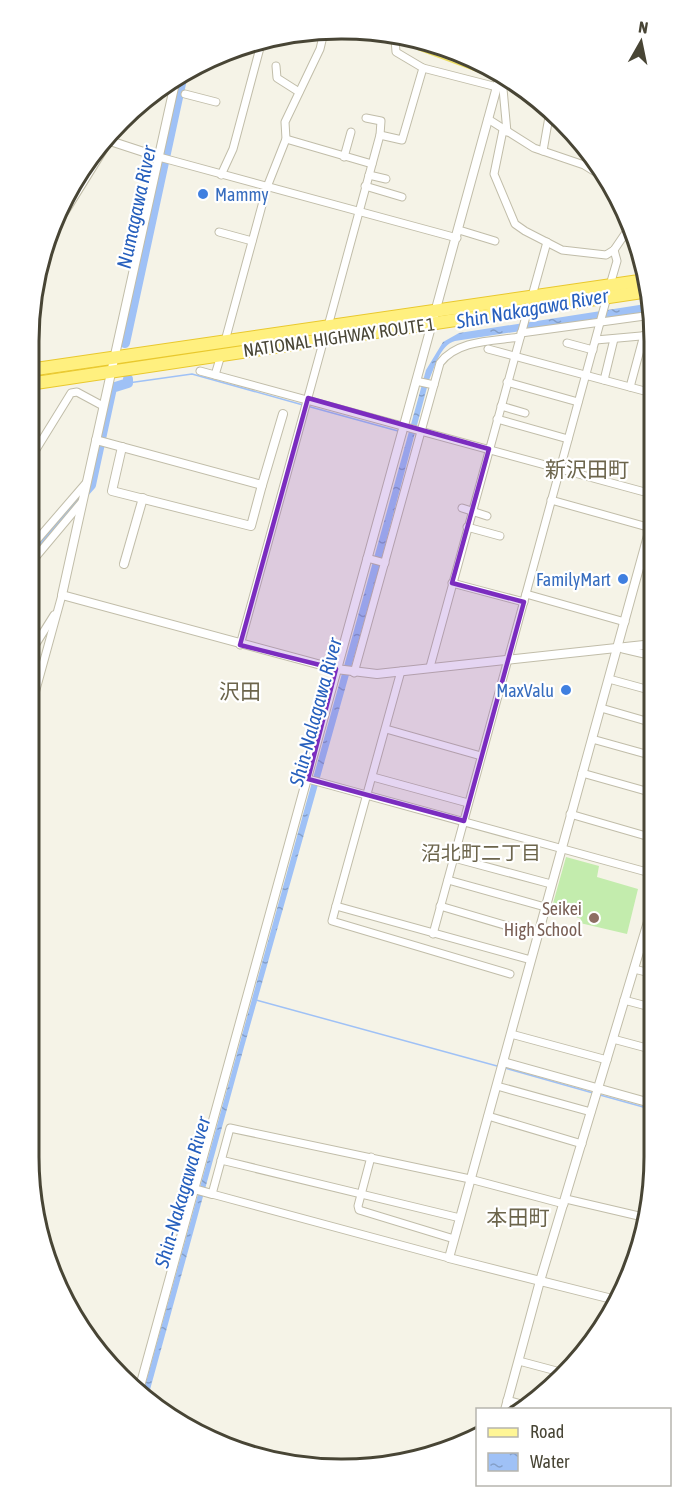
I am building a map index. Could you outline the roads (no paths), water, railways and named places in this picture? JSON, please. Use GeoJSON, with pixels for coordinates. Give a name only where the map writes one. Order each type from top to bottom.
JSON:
{"type":"FeatureCollection","features":[{"type":"Feature","properties":{"kind":"highway","name":"NATIONAL HIGHWAY ROUTE 1"},"geometry":{"type":"LineString","coordinates":[[39,365],[114,357],[532,296],[607,296],[638,283]]}},
{"type":"Feature","properties":{"kind":"highway","name":"NATIONAL HIGHWAY ROUTE 1"},"geometry":{"type":"LineString","coordinates":[[39,382],[324,339],[526,313],[607,296],[640,292]]}},
{"type":"Feature","properties":{"kind":"street"},"geometry":{"type":"LineString","coordinates":[[225,341],[267,187],[286,139],[285,122],[322,40]]}},
{"type":"Feature","properties":{"kind":"street"},"geometry":{"type":"LineString","coordinates":[[395,44],[396,52],[423,68],[488,77]]}},
{"type":"Feature","properties":{"kind":"street"},"geometry":{"type":"LineString","coordinates":[[221,175],[233,149],[260,50]]}},
{"type":"Feature","properties":{"kind":"street"},"geometry":{"type":"LineString","coordinates":[[276,66],[277,78],[299,92]]}},
{"type":"Feature","properties":{"kind":"street"},"geometry":{"type":"LineString","coordinates":[[380,135],[402,140],[423,68]]}},
{"type":"Feature","properties":{"kind":"street"},"geometry":{"type":"LineString","coordinates":[[141,1383],[499,83]]}},
{"type":"Feature","properties":{"kind":"street"},"geometry":{"type":"LineString","coordinates":[[501,84],[505,131],[494,174],[515,224],[562,250],[606,255],[614,250],[625,235]]}},
{"type":"Feature","properties":{"kind":"street"},"geometry":{"type":"LineString","coordinates":[[39,676],[62,595],[174,90]]}},
{"type":"Feature","properties":{"kind":"street"},"geometry":{"type":"LineString","coordinates":[[184,94],[216,102]]}},
{"type":"Feature","properties":{"kind":"street"},"geometry":{"type":"LineString","coordinates":[[328,326],[380,135],[381,121],[366,118]]}},
{"type":"Feature","properties":{"kind":"street"},"geometry":{"type":"LineString","coordinates":[[488,119],[505,131],[543,151],[590,168]]}},
{"type":"Feature","properties":{"kind":"street"},"geometry":{"type":"LineString","coordinates":[[543,151],[548,121]]}},
{"type":"Feature","properties":{"kind":"street"},"geometry":{"type":"LineString","coordinates":[[344,157],[351,132]]}},
{"type":"Feature","properties":{"kind":"street"},"geometry":{"type":"LineString","coordinates":[[286,139],[372,164]]}},
{"type":"Feature","properties":{"kind":"street"},"geometry":{"type":"LineString","coordinates":[[116,140],[159,157],[221,175],[358,211],[495,241]]}},
{"type":"Feature","properties":{"kind":"street"},"geometry":{"type":"LineString","coordinates":[[369,175],[386,179]]}},
{"type":"Feature","properties":{"kind":"street"},"geometry":{"type":"LineString","coordinates":[[365,186],[402,197]]}},
{"type":"Feature","properties":{"kind":"street"},"geometry":{"type":"LineString","coordinates":[[219,232],[252,241]]}},
{"type":"Feature","properties":{"kind":"street"},"geometry":{"type":"LineString","coordinates":[[532,296],[547,242]]}},
{"type":"Feature","properties":{"kind":"street"},"geometry":{"type":"LineString","coordinates":[[433,934],[617,261],[614,250]]}},
{"type":"Feature","properties":{"kind":"street"},"geometry":{"type":"LineString","coordinates":[[430,666],[526,313]]}},
{"type":"Feature","properties":{"kind":"street"},"geometry":{"type":"LineString","coordinates":[[352,673],[385,563],[432,384],[440,363],[447,354],[459,347],[520,335],[642,316]]}},
{"type":"Feature","properties":{"kind":"street"},"geometry":{"type":"LineString","coordinates":[[596,340],[644,336]]}},
{"type":"Feature","properties":{"kind":"street"},"geometry":{"type":"LineString","coordinates":[[240,645],[324,339]]}},
{"type":"Feature","properties":{"kind":"street"},"geometry":{"type":"LineString","coordinates":[[604,380],[614,339]]}},
{"type":"Feature","properties":{"kind":"street"},"geometry":{"type":"LineString","coordinates":[[567,343],[593,350]]}},
{"type":"Feature","properties":{"kind":"street"},"geometry":{"type":"LineString","coordinates":[[630,387],[644,347]]}},
{"type":"Feature","properties":{"kind":"street"},"geometry":{"type":"LineString","coordinates":[[489,349],[644,391]]}},
{"type":"Feature","properties":{"kind":"street"},"geometry":{"type":"LineString","coordinates":[[215,375],[221,355]]}},
{"type":"Feature","properties":{"kind":"street"},"geometry":{"type":"LineString","coordinates":[[200,371],[308,398],[405,427],[644,492]]}},
{"type":"Feature","properties":{"kind":"street"},"geometry":{"type":"LineString","coordinates":[[418,381],[432,384]]}},
{"type":"Feature","properties":{"kind":"street"},"geometry":{"type":"LineString","coordinates":[[507,382],[578,402]]}},
{"type":"Feature","properties":{"kind":"street"},"geometry":{"type":"LineString","coordinates":[[39,444],[71,393],[77,392],[103,406]]}},
{"type":"Feature","properties":{"kind":"street"},"geometry":{"type":"LineString","coordinates":[[501,406],[525,413]]}},
{"type":"Feature","properties":{"kind":"street"},"geometry":{"type":"LineString","coordinates":[[122,447],[112,490],[251,526],[283,414]]}},
{"type":"Feature","properties":{"kind":"street"},"geometry":{"type":"LineString","coordinates":[[497,419],[568,439]]}},
{"type":"Feature","properties":{"kind":"street"},"geometry":{"type":"LineString","coordinates":[[96,440],[262,485]]}},
{"type":"Feature","properties":{"kind":"street"},"geometry":{"type":"LineString","coordinates":[[39,537],[86,485]]}},
{"type":"Feature","properties":{"kind":"street"},"geometry":{"type":"LineString","coordinates":[[124,564],[143,498]]}},
{"type":"Feature","properties":{"kind":"street"},"geometry":{"type":"LineString","coordinates":[[551,500],[644,522]]}},
{"type":"Feature","properties":{"kind":"street"},"geometry":{"type":"LineString","coordinates":[[39,552],[82,502]]}},
{"type":"Feature","properties":{"kind":"street"},"geometry":{"type":"LineString","coordinates":[[462,508],[487,516]]}},
{"type":"Feature","properties":{"kind":"street"},"geometry":{"type":"LineString","coordinates":[[467,527],[500,536]]}},
{"type":"Feature","properties":{"kind":"street"},"geometry":{"type":"LineString","coordinates":[[449,1258],[644,553]]}},
{"type":"Feature","properties":{"kind":"street"},"geometry":{"type":"LineString","coordinates":[[367,558],[385,563]]}},
{"type":"Feature","properties":{"kind":"street"},"geometry":{"type":"LineString","coordinates":[[452,583],[524,602]]}},
{"type":"Feature","properties":{"kind":"street"},"geometry":{"type":"LineString","coordinates":[[526,594],[625,622]]}},
{"type":"Feature","properties":{"kind":"street"},"geometry":{"type":"LineString","coordinates":[[62,595],[240,645],[352,673],[401,671],[430,666],[644,645]]}},
{"type":"Feature","properties":{"kind":"street"},"geometry":{"type":"LineString","coordinates":[[39,638],[58,608]]}},
{"type":"Feature","properties":{"kind":"street"},"geometry":{"type":"LineString","coordinates":[[618,648],[644,654]]}},
{"type":"Feature","properties":{"kind":"street"},"geometry":{"type":"LineString","coordinates":[[401,671],[332,921],[510,974]]}},
{"type":"Feature","properties":{"kind":"street"},"geometry":{"type":"LineString","coordinates":[[609,679],[644,689]]}},
{"type":"Feature","properties":{"kind":"street"},"geometry":{"type":"LineString","coordinates":[[600,708],[644,720]]}},
{"type":"Feature","properties":{"kind":"street"},"geometry":{"type":"LineString","coordinates":[[386,729],[482,756]]}},
{"type":"Feature","properties":{"kind":"street"},"geometry":{"type":"LineString","coordinates":[[592,739],[644,753]]}},
{"type":"Feature","properties":{"kind":"street"},"geometry":{"type":"LineString","coordinates":[[582,773],[644,790]]}},
{"type":"Feature","properties":{"kind":"street"},"geometry":{"type":"LineString","coordinates":[[373,777],[468,803]]}},
{"type":"Feature","properties":{"kind":"street"},"geometry":{"type":"LineString","coordinates":[[308,779],[644,871]]}},
{"type":"Feature","properties":{"kind":"street"},"geometry":{"type":"LineString","coordinates":[[570,814],[644,835]]}},
{"type":"Feature","properties":{"kind":"street"},"geometry":{"type":"LineString","coordinates":[[454,858],[551,884]]}},
{"type":"Feature","properties":{"kind":"street"},"geometry":{"type":"LineString","coordinates":[[448,880],[545,907]]}},
{"type":"Feature","properties":{"kind":"street"},"geometry":{"type":"LineString","coordinates":[[336,906],[531,960]]}},
{"type":"Feature","properties":{"kind":"street"},"geometry":{"type":"LineString","coordinates":[[440,906],[538,934]]}},
{"type":"Feature","properties":{"kind":"street"},"geometry":{"type":"LineString","coordinates":[[506,1405],[540,1281],[644,936]]}},
{"type":"Feature","properties":{"kind":"street"},"geometry":{"type":"LineString","coordinates":[[634,969],[644,972]]}},
{"type":"Feature","properties":{"kind":"street"},"geometry":{"type":"LineString","coordinates":[[624,1000],[644,1005]]}},
{"type":"Feature","properties":{"kind":"street"},"geometry":{"type":"LineString","coordinates":[[511,1034],[607,1060]]}},
{"type":"Feature","properties":{"kind":"street"},"geometry":{"type":"LineString","coordinates":[[613,1039],[644,1047]]}},
{"type":"Feature","properties":{"kind":"street"},"geometry":{"type":"LineString","coordinates":[[503,1062],[597,1092],[644,1102]]}},
{"type":"Feature","properties":{"kind":"street"},"geometry":{"type":"LineString","coordinates":[[497,1086],[591,1112]]}},
{"type":"Feature","properties":{"kind":"street"},"geometry":{"type":"LineString","coordinates":[[488,1116],[582,1144]]}},
{"type":"Feature","properties":{"kind":"street"},"geometry":{"type":"LineString","coordinates":[[212,1194],[230,1128],[638,1216]]}},
{"type":"Feature","properties":{"kind":"street"},"geometry":{"type":"LineString","coordinates":[[371,1157],[358,1206],[359,1210],[454,1239]]}},
{"type":"Feature","properties":{"kind":"street"},"geometry":{"type":"LineString","coordinates":[[221,1160],[460,1218]]}},
{"type":"Feature","properties":{"kind":"street"},"geometry":{"type":"LineString","coordinates":[[194,1189],[449,1258],[608,1298]]}},
{"type":"Feature","properties":{"kind":"street"},"geometry":{"type":"LineString","coordinates":[[519,1361],[555,1370]]}},
{"type":"Feature","properties":{"kind":"water"},"geometry":{"type":"Polygon","coordinates":[[[641,305],[642,313],[455,341],[445,347],[436,363],[429,380],[378,572],[150,1390],[145,1386],[426,370],[443,342],[459,333],[641,305]]]}},
{"type":"Feature","properties":{"kind":"waterway","name":"Numagawa River"},"geometry":{"type":"LineString","coordinates":[[125,343],[181,86]]}},
{"type":"Feature","properties":{"kind":"waterway"},"geometry":{"type":"LineString","coordinates":[[128,383],[192,374],[303,405]]}},
{"type":"Feature","properties":{"kind":"waterway","name":"Numagawa River"},"geometry":{"type":"LineString","coordinates":[[39,544],[91,485],[112,388],[128,383],[128,379]]}},
{"type":"Feature","properties":{"kind":"waterway"},"geometry":{"type":"LineString","coordinates":[[307,406],[398,431]]}},
{"type":"Feature","properties":{"kind":"waterway"},"geometry":{"type":"LineString","coordinates":[[256,1000],[497,1066]]}},
{"type":"Feature","properties":{"kind":"waterway"},"geometry":{"type":"LineString","coordinates":[[505,1068],[593,1093]]}},
{"type":"Feature","properties":{"kind":"waterway"},"geometry":{"type":"LineString","coordinates":[[600,1095],[644,1107]]}},
{"type":"Feature","properties":{"kind":"place","name":"Mammy"},"geometry":{"type":"Point","coordinates":[203,194]}},
{"type":"Feature","properties":{"kind":"place","name":"FamilyMart"},"geometry":{"type":"Point","coordinates":[623,579]}},
{"type":"Feature","properties":{"kind":"place","name":"MaxValu"},"geometry":{"type":"Point","coordinates":[566,690]}},
{"type":"Feature","properties":{"kind":"place","name":"Seikei High School"},"geometry":{"type":"Point","coordinates":[594,918]}},
{"type":"Feature","properties":{"kind":"district","name":"新沢田町"},"geometry":{"type":"Point","coordinates":[587,469]}},
{"type":"Feature","properties":{"kind":"district","name":"沢田"},"geometry":{"type":"Point","coordinates":[240,691]}},
{"type":"Feature","properties":{"kind":"district","name":"沼北町二丁目"},"geometry":{"type":"Point","coordinates":[481,852]}},
{"type":"Feature","properties":{"kind":"district","name":"本田町"},"geometry":{"type":"Point","coordinates":[518,1217]}},
{"type":"Feature","properties":{"kind":"water label","name":"Shin Nakagawa River"},"geometry":{"type":"Point","coordinates":[532,308]}},
{"type":"Feature","properties":{"kind":"water label","name":"Shin-Nalagawa River"},"geometry":{"type":"Point","coordinates":[315,712]}},
{"type":"Feature","properties":{"kind":"water label","name":"Shin-Nakagawa River"},"geometry":{"type":"Point","coordinates":[182,1192]}}]}
